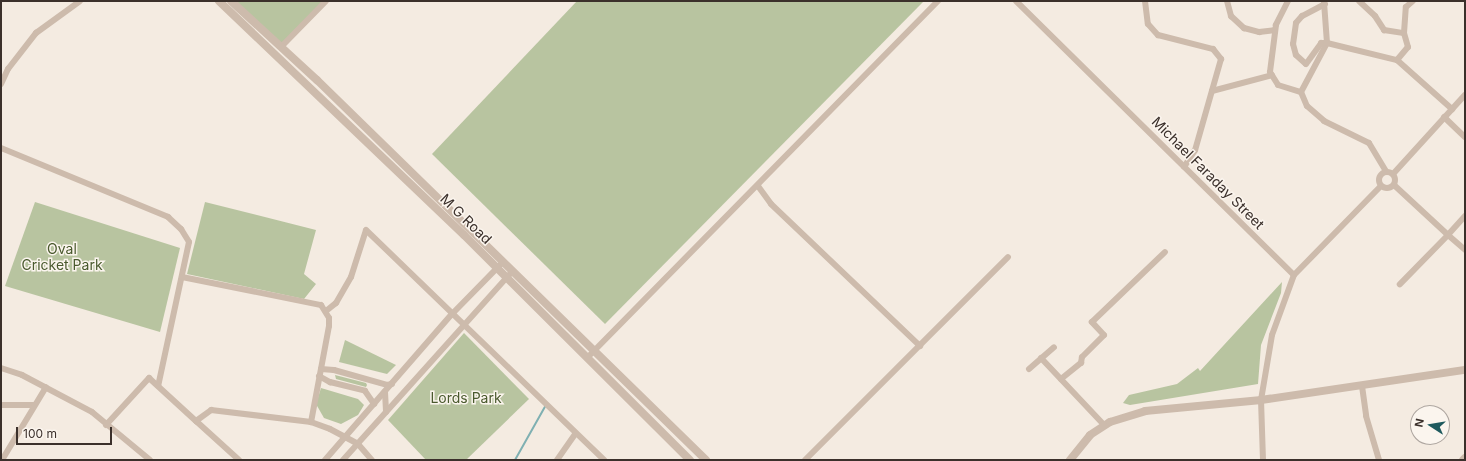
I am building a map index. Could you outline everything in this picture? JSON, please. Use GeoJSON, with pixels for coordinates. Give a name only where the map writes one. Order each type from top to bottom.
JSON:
{"type":"FeatureCollection","features":[{"type":"Feature","properties":{"kind":"street"},"geometry":{"type":"LineString","coordinates":[[1,84],[4,69],[36,33],[80,1]]}},
{"type":"Feature","properties":{"kind":"street","name":"M G Road"},"geometry":{"type":"LineString","coordinates":[[219,1],[500,265],[588,358],[690,460]]}},
{"type":"Feature","properties":{"kind":"street"},"geometry":{"type":"LineString","coordinates":[[231,1],[281,47],[500,265],[452,314],[330,457],[325,460]]}},
{"type":"Feature","properties":{"kind":"street"},"geometry":{"type":"LineString","coordinates":[[281,47],[326,1]]}},
{"type":"Feature","properties":{"kind":"street"},"geometry":{"type":"LineString","coordinates":[[588,358],[938,1]]}},
{"type":"Feature","properties":{"kind":"street","name":"Michael Faraday Street"},"geometry":{"type":"LineString","coordinates":[[1016,1],[1294,274]]}},
{"type":"Feature","properties":{"kind":"street"},"geometry":{"type":"LineString","coordinates":[[1145,1],[1148,24],[1158,35],[1213,49],[1221,59],[1195,150],[1184,167]]}},
{"type":"Feature","properties":{"kind":"street"},"geometry":{"type":"LineString","coordinates":[[1227,1],[1231,16],[1244,28],[1259,32],[1275,30]]}},
{"type":"Feature","properties":{"kind":"street"},"geometry":{"type":"LineString","coordinates":[[1288,1],[1275,30],[1270,72],[1278,85],[1301,92],[1307,106],[1324,121],[1369,143],[1386,171],[1393,174],[1396,180],[1394,185],[1387,188],[1381,186]]}},
{"type":"Feature","properties":{"kind":"street"},"geometry":{"type":"LineString","coordinates":[[1359,1],[1376,16],[1384,30],[1404,33]]}},
{"type":"Feature","properties":{"kind":"street"},"geometry":{"type":"LineString","coordinates":[[1397,60],[1408,47],[1404,33],[1406,7],[1413,1]]}},
{"type":"Feature","properties":{"kind":"street"},"geometry":{"type":"LineString","coordinates":[[1301,92],[1327,43],[1324,2],[1298,19],[1292,44],[1296,55],[1306,64],[1321,44],[1327,43],[1397,60],[1452,109]]}},
{"type":"Feature","properties":{"kind":"street"},"geometry":{"type":"LineString","coordinates":[[1212,91],[1272,75]]}},
{"type":"Feature","properties":{"kind":"street"},"geometry":{"type":"LineString","coordinates":[[1393,174],[1465,95]]}},
{"type":"Feature","properties":{"kind":"street"},"geometry":{"type":"LineString","coordinates":[[1444,117],[1465,137]]}},
{"type":"Feature","properties":{"kind":"street"},"geometry":{"type":"LineString","coordinates":[[1,148],[168,217],[180,229],[188,242],[182,277],[158,386]]}},
{"type":"Feature","properties":{"kind":"street"},"geometry":{"type":"LineString","coordinates":[[1381,186],[1379,177],[1386,171]]}},
{"type":"Feature","properties":{"kind":"street"},"geometry":{"type":"LineString","coordinates":[[1394,185],[1465,250]]}},
{"type":"Feature","properties":{"kind":"street"},"geometry":{"type":"LineString","coordinates":[[758,186],[771,204],[920,346]]}},
{"type":"Feature","properties":{"kind":"street"},"geometry":{"type":"LineString","coordinates":[[1263,460],[1261,400],[1272,335],[1294,274],[1381,186]]}},
{"type":"Feature","properties":{"kind":"street"},"geometry":{"type":"LineString","coordinates":[[1400,284],[1465,216]]}},
{"type":"Feature","properties":{"kind":"street"},"geometry":{"type":"LineString","coordinates":[[326,311],[336,303],[351,277],[366,230],[575,434],[604,460]]}},
{"type":"Feature","properties":{"kind":"street"},"geometry":{"type":"LineString","coordinates":[[1061,379],[1081,363],[1082,357],[1104,335],[1092,322],[1165,252]]}},
{"type":"Feature","properties":{"kind":"street"},"geometry":{"type":"LineString","coordinates":[[805,460],[1008,257]]}},
{"type":"Feature","properties":{"kind":"street"},"geometry":{"type":"LineString","coordinates":[[343,460],[510,275],[594,352],[706,460]]}},
{"type":"Feature","properties":{"kind":"street"},"geometry":{"type":"LineString","coordinates":[[182,277],[321,306],[326,311],[329,326],[311,422]]}},
{"type":"Feature","properties":{"kind":"street"},"geometry":{"type":"LineString","coordinates":[[1030,369],[1054,347]]}},
{"type":"Feature","properties":{"kind":"street"},"geometry":{"type":"LineString","coordinates":[[1041,358],[1104,426]]}},
{"type":"Feature","properties":{"kind":"street"},"geometry":{"type":"LineString","coordinates":[[1,368],[22,375],[92,412],[150,460]]}},
{"type":"Feature","properties":{"kind":"street"},"geometry":{"type":"LineString","coordinates":[[321,369],[334,370],[371,382],[392,384]]}},
{"type":"Feature","properties":{"kind":"street"},"geometry":{"type":"LineString","coordinates":[[1070,460],[1090,435],[1104,426],[1145,411],[1261,400],[1465,370]]}},
{"type":"Feature","properties":{"kind":"street"},"geometry":{"type":"LineString","coordinates":[[319,376],[330,382],[365,391],[374,404]]}},
{"type":"Feature","properties":{"kind":"street"},"geometry":{"type":"LineString","coordinates":[[106,424],[149,378],[239,460]]}},
{"type":"Feature","properties":{"kind":"street"},"geometry":{"type":"LineString","coordinates":[[365,391],[370,389],[371,382]]}},
{"type":"Feature","properties":{"kind":"street"},"geometry":{"type":"LineString","coordinates":[[1362,386],[1366,416],[1379,460]]}},
{"type":"Feature","properties":{"kind":"street"},"geometry":{"type":"LineString","coordinates":[[2,460],[46,387]]}},
{"type":"Feature","properties":{"kind":"street"},"geometry":{"type":"LineString","coordinates":[[385,392],[395,402]]}},
{"type":"Feature","properties":{"kind":"street"},"geometry":{"type":"LineString","coordinates":[[385,392],[386,412]]}},
{"type":"Feature","properties":{"kind":"street"},"geometry":{"type":"LineString","coordinates":[[1,405],[34,405]]}},
{"type":"Feature","properties":{"kind":"street"},"geometry":{"type":"LineString","coordinates":[[196,421],[212,410],[311,422],[330,429],[358,444],[372,460]]}},
{"type":"Feature","properties":{"kind":"street"},"geometry":{"type":"LineString","coordinates":[[557,460],[575,434]]}},
{"type":"Feature","properties":{"kind":"green space"},"geometry":{"type":"Polygon","coordinates":[[[235,1],[323,1],[280,45],[235,1]]]}},
{"type":"Feature","properties":{"kind":"green space"},"geometry":{"type":"Polygon","coordinates":[[[577,1],[924,1],[605,324],[432,154],[577,1]]]}},
{"type":"Feature","properties":{"kind":"green space","name":"Oval Cricket Park"},"geometry":{"type":"Polygon","coordinates":[[[35,202],[180,248],[160,332],[5,286],[35,202]]]}},
{"type":"Feature","properties":{"kind":"green space"},"geometry":{"type":"Polygon","coordinates":[[[205,202],[316,230],[304,274],[316,284],[304,299],[187,274],[205,202]]]}},
{"type":"Feature","properties":{"kind":"green space"},"geometry":{"type":"Polygon","coordinates":[[[1282,282],[1281,293],[1261,345],[1258,384],[1130,405],[1123,403],[1129,395],[1177,384],[1198,368],[1200,371],[1282,282]]]}},
{"type":"Feature","properties":{"kind":"green space","name":"Lords Park"},"geometry":{"type":"Polygon","coordinates":[[[464,333],[529,399],[466,460],[426,460],[388,420],[464,333]]]}},
{"type":"Feature","properties":{"kind":"green space"},"geometry":{"type":"Polygon","coordinates":[[[345,340],[396,365],[387,374],[339,362],[345,340]]]}},
{"type":"Feature","properties":{"kind":"green space"},"geometry":{"type":"Polygon","coordinates":[[[335,375],[366,383],[367,385],[366,387],[336,379],[335,375]]]}},
{"type":"Feature","properties":{"kind":"green space"},"geometry":{"type":"Polygon","coordinates":[[[321,388],[358,399],[364,405],[358,415],[341,424],[324,418],[316,404],[321,388]]]}},
{"type":"Feature","properties":{"kind":"waterway"},"geometry":{"type":"LineString","coordinates":[[515,460],[546,405]]}}]}
